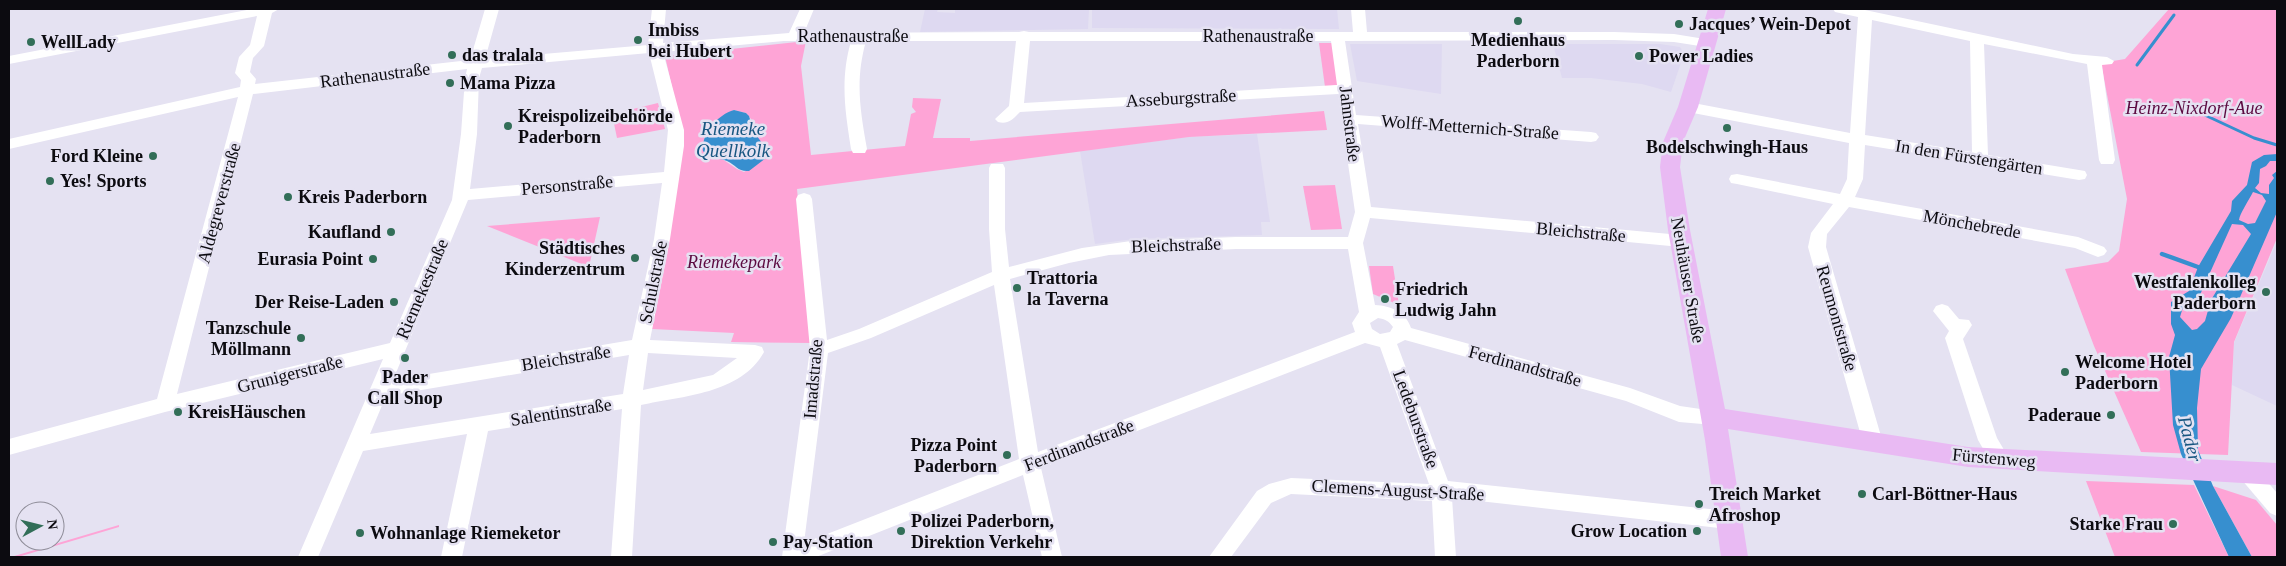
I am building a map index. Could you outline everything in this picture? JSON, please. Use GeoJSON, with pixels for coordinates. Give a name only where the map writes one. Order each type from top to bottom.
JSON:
{"type":"FeatureCollection","features":[{"type":"Feature","properties":{"kind":"main road","name":"Neuhäuser Straße"},"geometry":{"type":"LineString","coordinates":[[1717,9],[1688,107],[1673,142],[1670,167],[1681,241],[1714,417],[1734,557]]}},
{"type":"Feature","properties":{"kind":"main road","name":"Fürstenweg"},"geometry":{"type":"LineString","coordinates":[[1714,417],[1968,457],[2277,474]]}},
{"type":"Feature","properties":{"kind":"street"},"geometry":{"type":"LineString","coordinates":[[9,60],[268,9]]}},
{"type":"Feature","properties":{"kind":"street","name":"Aldegreverstraße"},"geometry":{"type":"LineString","coordinates":[[165,404],[232,153],[249,79],[242,74],[246,57],[257,46],[268,9]]}},
{"type":"Feature","properties":{"kind":"street","name":"Riemekestraße"},"geometry":{"type":"LineString","coordinates":[[308,557],[378,390],[398,348],[461,195],[470,134],[472,78],[492,9]]}},
{"type":"Feature","properties":{"kind":"street","name":"Schulstraße"},"geometry":{"type":"LineString","coordinates":[[622,557],[632,400],[640,346],[656,275],[676,146],[676,130],[655,47],[659,9]]}},
{"type":"Feature","properties":{"kind":"street"},"geometry":{"type":"LineString","coordinates":[[795,36],[807,9]]}},
{"type":"Feature","properties":{"kind":"street"},"geometry":{"type":"LineString","coordinates":[[1358,9],[1360,36]]}},
{"type":"Feature","properties":{"kind":"street"},"geometry":{"type":"LineString","coordinates":[[1840,9],[2100,61],[2108,160]]}},
{"type":"Feature","properties":{"kind":"street"},"geometry":{"type":"LineString","coordinates":[[1858,139],[1865,14]]}},
{"type":"Feature","properties":{"kind":"street"},"geometry":{"type":"LineString","coordinates":[[1003,118],[1016,108],[1024,35]]}},
{"type":"Feature","properties":{"kind":"street","name":"Rathenaustraße"},"geometry":{"type":"LineString","coordinates":[[9,144],[246,90],[476,64],[795,36],[1642,36],[1688,39],[1706,43]]}},
{"type":"Feature","properties":{"kind":"street"},"geometry":{"type":"LineString","coordinates":[[859,149],[851,100],[852,65],[860,36]]}},
{"type":"Feature","properties":{"kind":"street","name":"Jahnstraße"},"geometry":{"type":"LineString","coordinates":[[1337,36],[1363,212]]}},
{"type":"Feature","properties":{"kind":"street"},"geometry":{"type":"LineString","coordinates":[[1977,37],[1980,158]]}},
{"type":"Feature","properties":{"kind":"street","name":"Asseburgstraße"},"geometry":{"type":"LineString","coordinates":[[1016,108],[1346,89]]}},
{"type":"Feature","properties":{"kind":"street","name":"In den Fürstengärten"},"geometry":{"type":"LineString","coordinates":[[1688,107],[1858,139],[2078,175]]}},
{"type":"Feature","properties":{"kind":"street","name":"Wolff-Metternich-Straße"},"geometry":{"type":"LineString","coordinates":[[1349,119],[1592,137]]}},
{"type":"Feature","properties":{"kind":"street","name":"Reumontstraße"},"geometry":{"type":"LineString","coordinates":[[1858,139],[1855,180],[1845,201],[1819,233],[1818,247],[1873,443]]}},
{"type":"Feature","properties":{"kind":"street"},"geometry":{"type":"LineString","coordinates":[[996,168],[997,229],[1001,276],[1030,464],[1052,557]]}},
{"type":"Feature","properties":{"kind":"street","name":"Personstraße"},"geometry":{"type":"LineString","coordinates":[[461,195],[672,177]]}},
{"type":"Feature","properties":{"kind":"street"},"geometry":{"type":"LineString","coordinates":[[1737,179],[1845,201]]}},
{"type":"Feature","properties":{"kind":"street","name":"Imadstraße"},"geometry":{"type":"LineString","coordinates":[[792,557],[819,349],[804,200]]}},
{"type":"Feature","properties":{"kind":"street","name":"Mönchebrede"},"geometry":{"type":"LineString","coordinates":[[1845,201],[2078,243],[2098,251]]}},
{"type":"Feature","properties":{"kind":"street"},"geometry":{"type":"LineString","coordinates":[[1363,212],[1355,243],[1368,314]]}},
{"type":"Feature","properties":{"kind":"street","name":"Bleichstraße"},"geometry":{"type":"LineString","coordinates":[[1363,212],[1681,241]]}},
{"type":"Feature","properties":{"kind":"street","name":"Bleichstraße"},"geometry":{"type":"LineString","coordinates":[[819,349],[858,336],[910,312],[1001,276],[1087,253],[1136,246],[1256,242],[1355,243]]}},
{"type":"Feature","properties":{"kind":"street"},"geometry":{"type":"LineString","coordinates":[[1942,311],[1961,327],[1954,338],[1988,440],[2000,460]]}},
{"type":"Feature","properties":{"kind":"street"},"geometry":{"type":"LineString","coordinates":[[1378,312],[1390,314],[1400,322],[1394,337],[1375,340],[1366,335],[1361,324],[1368,314],[1378,312]]}},
{"type":"Feature","properties":{"kind":"street","name":"Ferdinandstraße"},"geometry":{"type":"LineString","coordinates":[[792,557],[1366,335]]}},
{"type":"Feature","properties":{"kind":"street","name":"Ferdinandstraße"},"geometry":{"type":"LineString","coordinates":[[1394,337],[1649,401],[1679,414],[1714,417]]}},
{"type":"Feature","properties":{"kind":"street","name":"Ledeburstraße"},"geometry":{"type":"LineString","coordinates":[[1394,337],[1441,489],[1446,557]]}},
{"type":"Feature","properties":{"kind":"street","name":"Bleichstraße"},"geometry":{"type":"LineString","coordinates":[[378,390],[640,346],[755,352]]}},
{"type":"Feature","properties":{"kind":"street","name":"Grunigerstraße"},"geometry":{"type":"LineString","coordinates":[[9,447],[165,404],[398,348]]}},
{"type":"Feature","properties":{"kind":"street","name":"Salentinstraße"},"geometry":{"type":"LineString","coordinates":[[356,444],[632,400],[718,381],[738,369],[755,352]]}},
{"type":"Feature","properties":{"kind":"street"},"geometry":{"type":"LineString","coordinates":[[452,557],[479,425]]}},
{"type":"Feature","properties":{"kind":"street"},"geometry":{"type":"LineString","coordinates":[[2248,473],[2277,507]]}},
{"type":"Feature","properties":{"kind":"street","name":"Clemens-August-Straße"},"geometry":{"type":"LineString","coordinates":[[1219,557],[1264,497],[1276,490],[1307,486],[1432,493],[1441,489],[1728,520]]}},
{"type":"Feature","properties":{"kind":"shaded area"},"geometry":{"type":"Polygon","coordinates":[[[925,9],[938,9],[937,12],[955,13],[955,9],[1089,9],[1088,29],[920,32],[925,9]]]}},
{"type":"Feature","properties":{"kind":"shaded area"},"geometry":{"type":"Polygon","coordinates":[[[1092,9],[1337,9],[1339,29],[1092,28],[1092,9]]]}},
{"type":"Feature","properties":{"kind":"shaded area"},"geometry":{"type":"Polygon","coordinates":[[[1350,44],[1442,44],[1441,94],[1357,81],[1350,44]]]}},
{"type":"Feature","properties":{"kind":"shaded area"},"geometry":{"type":"Polygon","coordinates":[[[1553,44],[1660,44],[1680,47],[1684,54],[1671,92],[1642,84],[1591,78],[1562,78],[1553,44]]]}},
{"type":"Feature","properties":{"kind":"shaded area"},"geometry":{"type":"Polygon","coordinates":[[[1257,134],[1270,222],[1261,222],[1262,235],[1134,239],[1095,244],[1080,151],[1188,137],[1257,134]]]}},
{"type":"Feature","properties":{"kind":"shaded area","name":"Westfalenkolleg Paderborn"},"geometry":{"type":"Polygon","coordinates":[[[2277,241],[2277,406],[2232,385],[2234,343],[2277,241]]]}},
{"type":"Feature","properties":{"kind":"green space","name":"Heinz-Nixdorf-Aue"},"geometry":{"type":"Polygon","coordinates":[[[2169,9],[2277,9],[2277,238],[2234,342],[2228,455],[2141,452],[2094,346],[2065,269],[2108,262],[2119,251],[2127,199],[2101,63],[2125,59],[2169,9]]]}},
{"type":"Feature","properties":{"kind":"green space","name":"Riemekepark"},"geometry":{"type":"Polygon","coordinates":[[[806,41],[801,66],[811,155],[905,146],[911,114],[916,112],[912,107],[913,98],[941,99],[933,138],[970,138],[970,141],[1324,111],[1327,130],[1189,137],[797,189],[812,343],[731,342],[734,333],[652,329],[681,127],[665,56],[806,41]],[[734,110],[718,120],[706,134],[703,146],[744,172],[765,158],[762,143],[758,139],[751,119],[746,113],[734,110]]]}},
{"type":"Feature","properties":{"kind":"green space"},"geometry":{"type":"Polygon","coordinates":[[[1319,43],[1333,43],[1338,85],[1325,87],[1319,43]]]}},
{"type":"Feature","properties":{"kind":"green space"},"geometry":{"type":"Polygon","coordinates":[[[658,103],[665,129],[617,138],[612,114],[658,103]]]}},
{"type":"Feature","properties":{"kind":"green space"},"geometry":{"type":"Polygon","coordinates":[[[1335,185],[1342,229],[1311,230],[1303,186],[1335,185]]]}},
{"type":"Feature","properties":{"kind":"green space"},"geometry":{"type":"Polygon","coordinates":[[[600,217],[589,267],[487,226],[600,217]]]}},
{"type":"Feature","properties":{"kind":"green space"},"geometry":{"type":"Polygon","coordinates":[[[1369,266],[1393,266],[1399,305],[1373,294],[1369,266]]]}},
{"type":"Feature","properties":{"kind":"green space"},"geometry":{"type":"Polygon","coordinates":[[[2086,481],[2194,485],[2229,557],[2115,557],[2086,481]]]}},
{"type":"Feature","properties":{"kind":"green space"},"geometry":{"type":"Polygon","coordinates":[[[2213,486],[2256,500],[2277,525],[2277,557],[2252,557],[2213,486]]]}},
{"type":"Feature","properties":{"kind":"green space"},"geometry":{"type":"Polygon","coordinates":[[[119,525],[119,527],[65,543],[65,541],[119,525]]]}},
{"type":"Feature","properties":{"kind":"green space"},"geometry":{"type":"Polygon","coordinates":[[[31,551],[38,551],[18,557],[11,557],[31,551]]]}},
{"type":"Feature","properties":{"kind":"water","name":"Riemeke Quellkolk"},"geometry":{"type":"Polygon","coordinates":[[[734,110],[746,113],[749,116],[754,132],[765,147],[766,158],[749,171],[740,169],[727,161],[711,157],[703,151],[705,138],[711,126],[722,116],[734,110]]]}},
{"type":"Feature","properties":{"kind":"water","name":"Pader"},"geometry":{"type":"Polygon","coordinates":[[[2277,154],[2277,161],[2270,161],[2260,169],[2259,183],[2255,188],[2261,193],[2269,194],[2269,185],[2274,178],[2272,175],[2277,171],[2277,212],[2231,318],[2201,369],[2197,408],[2198,450],[2213,486],[2252,557],[2229,557],[2181,454],[2173,425],[2169,357],[2175,335],[2171,324],[2171,302],[2189,291],[2198,267],[2231,211],[2232,201],[2247,185],[2252,162],[2264,155],[2277,154]],[[2253,192],[2239,220],[2248,224],[2255,223],[2266,201],[2262,195],[2253,192]],[[2232,224],[2199,297],[2184,304],[2180,317],[2192,330],[2197,329],[2205,321],[2211,300],[2251,234],[2243,225],[2232,224]]]}},
{"type":"Feature","properties":{"kind":"waterway"},"geometry":{"type":"LineString","coordinates":[[2137,65],[2174,15]]}},
{"type":"Feature","properties":{"kind":"waterway"},"geometry":{"type":"LineString","coordinates":[[2194,110],[2254,138],[2277,145]]}},
{"type":"Feature","properties":{"kind":"waterway"},"geometry":{"type":"LineString","coordinates":[[2162,254],[2198,267]]}},
{"type":"Feature","properties":{"kind":"place","name":"Medienhaus Paderborn"},"geometry":{"type":"Point","coordinates":[1518,21]}},
{"type":"Feature","properties":{"kind":"place","name":"Jacques’ Wein-Depot"},"geometry":{"type":"Point","coordinates":[1679,24]}},
{"type":"Feature","properties":{"kind":"place","name":"Imbiss bei Hubert"},"geometry":{"type":"Point","coordinates":[638,40]}},
{"type":"Feature","properties":{"kind":"place","name":"WellLady"},"geometry":{"type":"Point","coordinates":[31,42]}},
{"type":"Feature","properties":{"kind":"place","name":"das tralala"},"geometry":{"type":"Point","coordinates":[452,55]}},
{"type":"Feature","properties":{"kind":"place","name":"Power Ladies"},"geometry":{"type":"Point","coordinates":[1639,56]}},
{"type":"Feature","properties":{"kind":"place","name":"Mama Pizza"},"geometry":{"type":"Point","coordinates":[450,83]}},
{"type":"Feature","properties":{"kind":"place","name":"Kreispolizeibehörde Paderborn"},"geometry":{"type":"Point","coordinates":[508,126]}},
{"type":"Feature","properties":{"kind":"place","name":"Bodelschwingh-Haus"},"geometry":{"type":"Point","coordinates":[1727,128]}},
{"type":"Feature","properties":{"kind":"place","name":"Ford Kleine"},"geometry":{"type":"Point","coordinates":[153,156]}},
{"type":"Feature","properties":{"kind":"place","name":"Yes! Sports"},"geometry":{"type":"Point","coordinates":[50,181]}},
{"type":"Feature","properties":{"kind":"place","name":"Kreis Paderborn"},"geometry":{"type":"Point","coordinates":[288,197]}},
{"type":"Feature","properties":{"kind":"place","name":"Kaufland"},"geometry":{"type":"Point","coordinates":[391,232]}},
{"type":"Feature","properties":{"kind":"place","name":"Städtisches Kinderzentrum"},"geometry":{"type":"Point","coordinates":[635,258]}},
{"type":"Feature","properties":{"kind":"place","name":"Eurasia Point"},"geometry":{"type":"Point","coordinates":[373,259]}},
{"type":"Feature","properties":{"kind":"place","name":"Trattoria la Taverna"},"geometry":{"type":"Point","coordinates":[1017,288]}},
{"type":"Feature","properties":{"kind":"place","name":"Westfalenkolleg Paderborn"},"geometry":{"type":"Point","coordinates":[2266,292]}},
{"type":"Feature","properties":{"kind":"place","name":"Friedrich Ludwig Jahn"},"geometry":{"type":"Point","coordinates":[1385,299]}},
{"type":"Feature","properties":{"kind":"place","name":"Der Reise-Laden"},"geometry":{"type":"Point","coordinates":[394,302]}},
{"type":"Feature","properties":{"kind":"place","name":"Tanzschule Möllmann"},"geometry":{"type":"Point","coordinates":[301,338]}},
{"type":"Feature","properties":{"kind":"place","name":"Pader Call Shop"},"geometry":{"type":"Point","coordinates":[405,358]}},
{"type":"Feature","properties":{"kind":"place","name":"Welcome Hotel Paderborn"},"geometry":{"type":"Point","coordinates":[2065,372]}},
{"type":"Feature","properties":{"kind":"place","name":"KreisHäuschen"},"geometry":{"type":"Point","coordinates":[178,412]}},
{"type":"Feature","properties":{"kind":"place","name":"Paderaue"},"geometry":{"type":"Point","coordinates":[2111,415]}},
{"type":"Feature","properties":{"kind":"place","name":"Pizza Point Paderborn"},"geometry":{"type":"Point","coordinates":[1007,455]}},
{"type":"Feature","properties":{"kind":"place","name":"Carl-Böttner-Haus"},"geometry":{"type":"Point","coordinates":[1862,494]}},
{"type":"Feature","properties":{"kind":"place","name":"Treich Market Afroshop"},"geometry":{"type":"Point","coordinates":[1699,504]}},
{"type":"Feature","properties":{"kind":"place","name":"Starke Frau"},"geometry":{"type":"Point","coordinates":[2173,524]}},
{"type":"Feature","properties":{"kind":"place","name":"Polizei Paderborn, Direktion Verkehr"},"geometry":{"type":"Point","coordinates":[901,531]}},
{"type":"Feature","properties":{"kind":"place","name":"Grow Location"},"geometry":{"type":"Point","coordinates":[1697,531]}},
{"type":"Feature","properties":{"kind":"place","name":"Wohnanlage Riemeketor"},"geometry":{"type":"Point","coordinates":[360,533]}},
{"type":"Feature","properties":{"kind":"place","name":"Pay-Station"},"geometry":{"type":"Point","coordinates":[773,542]}}]}
